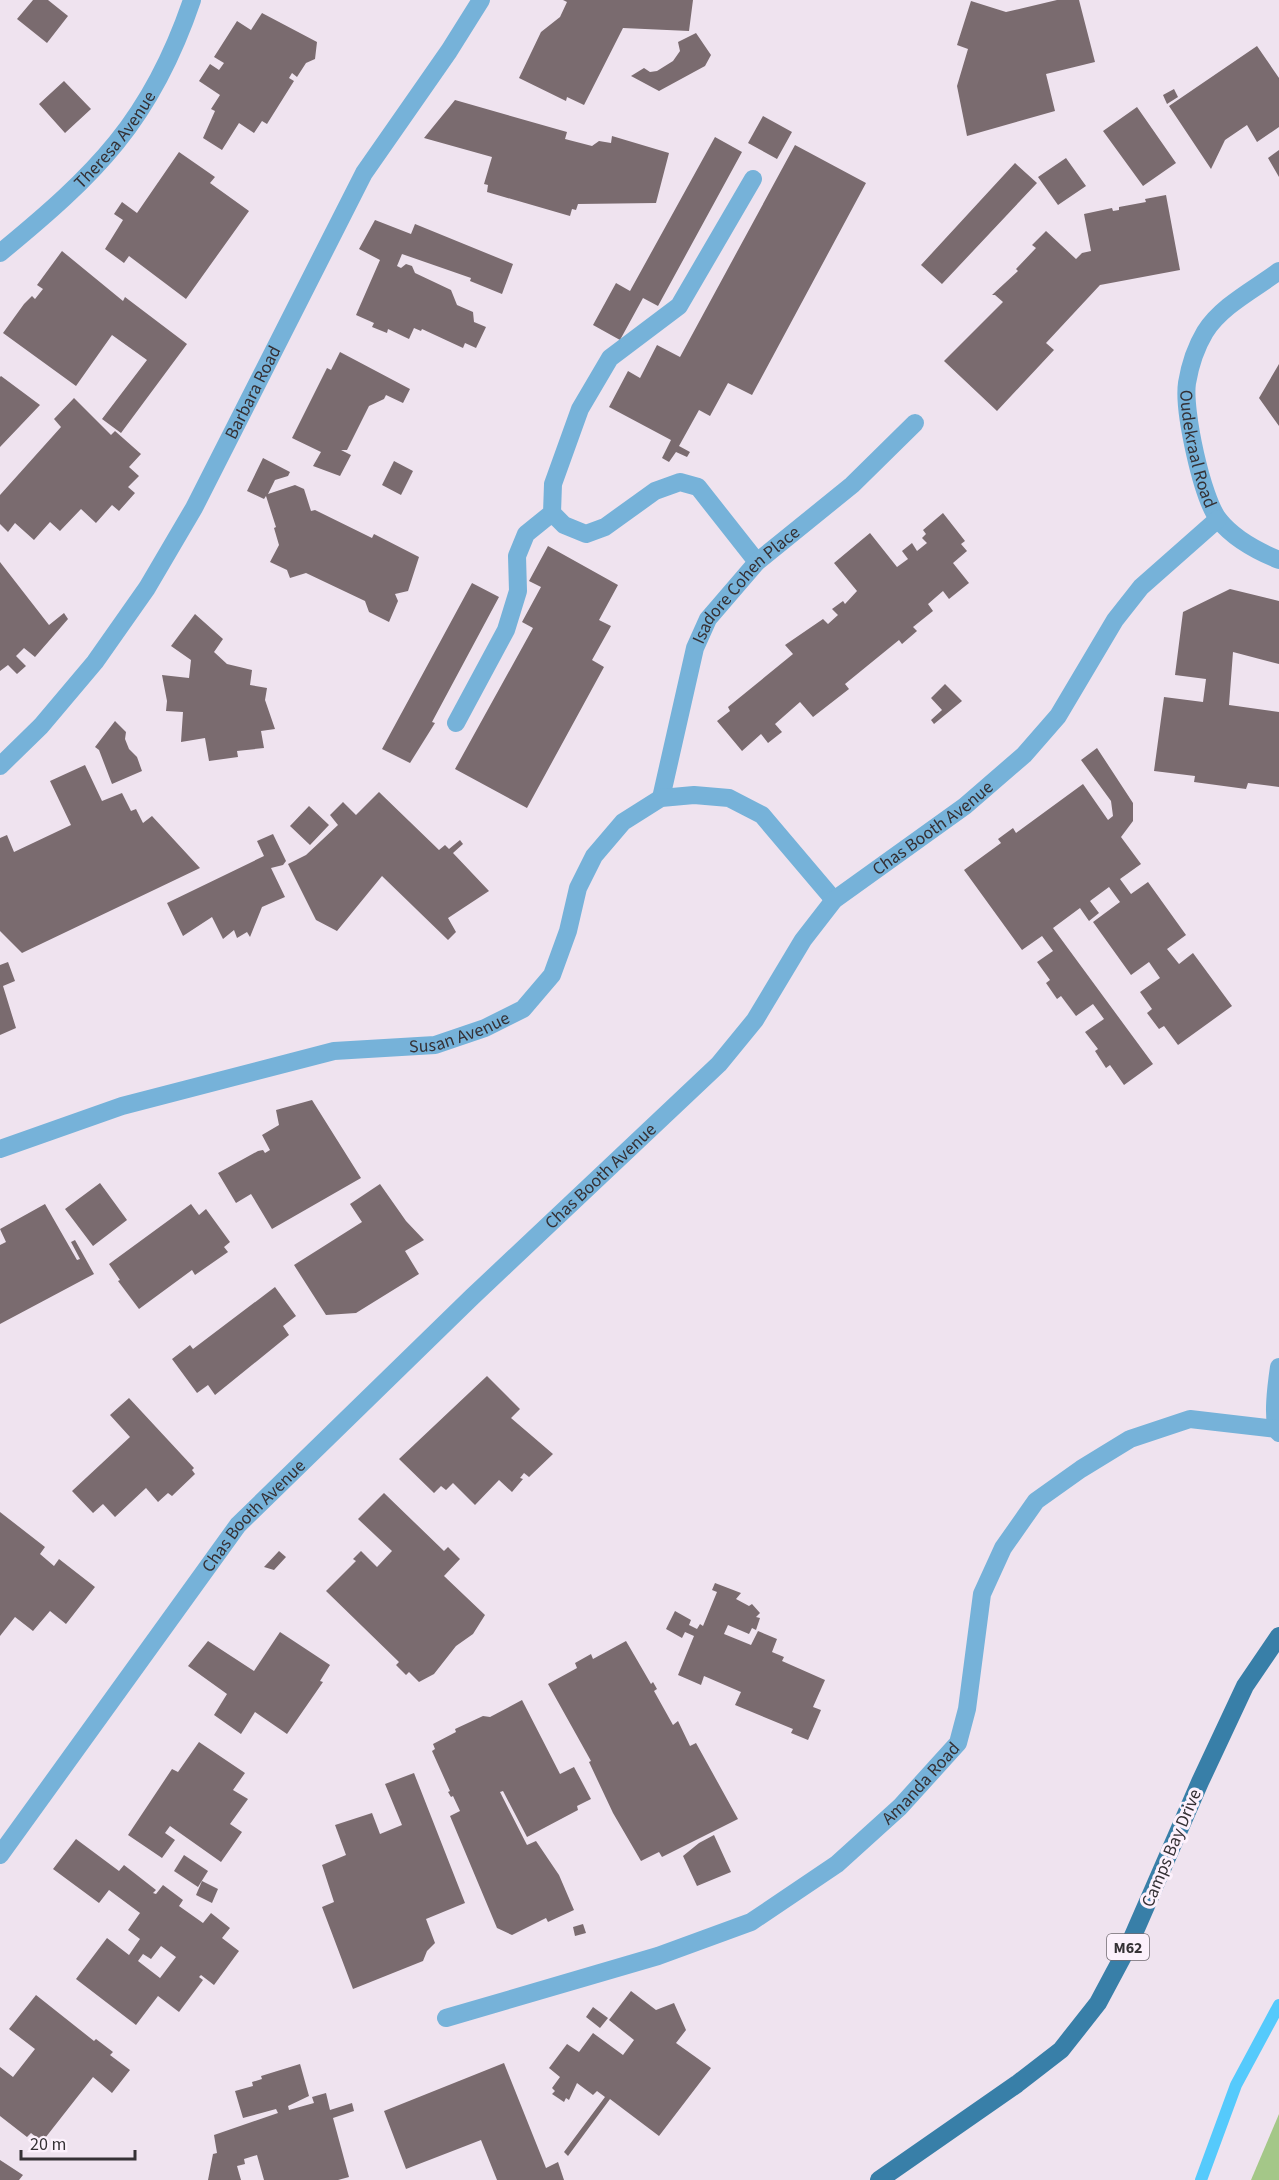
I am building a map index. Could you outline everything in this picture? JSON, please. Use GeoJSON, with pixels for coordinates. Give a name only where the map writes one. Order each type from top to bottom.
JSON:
{"type":"FeatureCollection","features":[{"type":"Feature","properties":{"kind":"main road","name":"Camps Bay Drive"},"geometry":{"type":"LineString","coordinates":[[879,2180],[1017,2084],[1061,2050],[1098,2003],[1129,1945],[1200,1782],[1245,1686],[1279,1636]]}},
{"type":"Feature","properties":{"kind":"street","name":"Theresa Avenue"},"geometry":{"type":"LineString","coordinates":[[0,253],[81,183],[114,148],[145,106],[179,40],[192,0]]}},
{"type":"Feature","properties":{"kind":"street","name":"Barbara Road"},"geometry":{"type":"LineString","coordinates":[[0,766],[41,726],[95,662],[147,588],[194,508],[364,172],[449,51],[481,0]]}},
{"type":"Feature","properties":{"kind":"street"},"geometry":{"type":"LineString","coordinates":[[753,179],[679,306],[610,358],[576,420],[553,484],[552,513],[564,525],[586,534],[605,527],[654,491],[680,482],[698,487],[757,562]]}},
{"type":"Feature","properties":{"kind":"street","name":"Oudekraal Road"},"geometry":{"type":"LineString","coordinates":[[1218,519],[1196,457],[1189,422],[1186,385],[1193,357],[1206,330],[1223,312],[1279,271]]}},
{"type":"Feature","properties":{"kind":"street","name":"Isadore Cohen Place"},"geometry":{"type":"LineString","coordinates":[[661,798],[695,648],[708,619],[757,562],[852,485],[915,423]]}},
{"type":"Feature","properties":{"kind":"street"},"geometry":{"type":"LineString","coordinates":[[456,723],[506,630],[518,591],[517,556],[526,534],[552,513]]}},
{"type":"Feature","properties":{"kind":"street"},"geometry":{"type":"LineString","coordinates":[[1218,519],[1237,537],[1262,553],[1279,560]]}},
{"type":"Feature","properties":{"kind":"street","name":"Chas Booth Avenue"},"geometry":{"type":"LineString","coordinates":[[0,1855],[238,1525],[472,1297],[719,1064],[755,1020],[803,940],[834,900],[965,806],[1024,755],[1058,716],[1115,620],[1141,587],[1218,519]]}},
{"type":"Feature","properties":{"kind":"street","name":"Susan Avenue"},"geometry":{"type":"LineString","coordinates":[[0,1149],[122,1106],[334,1051],[435,1045],[485,1028],[523,1009],[552,975],[568,931],[578,888],[594,856],[623,822],[661,798],[694,795],[729,798],[762,815],[834,900]]}},
{"type":"Feature","properties":{"kind":"street"},"geometry":{"type":"LineString","coordinates":[[1278,1431],[1279,1367]]}},
{"type":"Feature","properties":{"kind":"street","name":"Amanda Road"},"geometry":{"type":"LineString","coordinates":[[446,2018],[658,1956],[751,1922],[837,1864],[900,1807],[958,1743],[967,1709],[982,1594],[1003,1548],[1036,1501],[1081,1469],[1130,1439],[1190,1419],[1278,1431]]}},
{"type":"Feature","properties":{"kind":"green space"},"geometry":{"type":"Polygon","coordinates":[[[1279,2114],[1279,2180],[1251,2180],[1279,2114]]]}},
{"type":"Feature","properties":{"kind":"building"},"geometry":{"type":"Polygon","coordinates":[[[33,0],[48,0],[68,16],[47,43],[17,19],[33,0]]]}},
{"type":"Feature","properties":{"kind":"building"},"geometry":{"type":"Polygon","coordinates":[[[563,0],[693,0],[689,31],[623,28],[584,105],[567,97],[566,101],[519,78],[541,32],[560,17],[567,2],[563,0]]]}},
{"type":"Feature","properties":{"kind":"building"},"geometry":{"type":"Polygon","coordinates":[[[1057,0],[1079,0],[1095,62],[1046,74],[1055,111],[967,136],[957,86],[968,49],[957,45],[971,1],[1006,12],[1057,0]]]}},
{"type":"Feature","properties":{"kind":"building"},"geometry":{"type":"Polygon","coordinates":[[[262,13],[317,42],[315,59],[306,63],[297,77],[292,73],[289,78],[294,81],[267,124],[262,121],[254,133],[239,123],[222,150],[203,138],[215,111],[211,109],[220,95],[199,81],[210,64],[219,70],[224,63],[214,57],[237,21],[251,30],[262,13]]]}},
{"type":"Feature","properties":{"kind":"building"},"geometry":{"type":"Polygon","coordinates":[[[696,33],[711,55],[705,66],[659,91],[631,76],[644,68],[650,72],[657,71],[673,61],[680,51],[678,42],[696,33]]]}},
{"type":"Feature","properties":{"kind":"building"},"geometry":{"type":"Polygon","coordinates":[[[1257,46],[1279,78],[1279,127],[1257,142],[1247,125],[1225,140],[1211,169],[1169,106],[1257,46]]]}},
{"type":"Feature","properties":{"kind":"building"},"geometry":{"type":"Polygon","coordinates":[[[64,81],[91,109],[65,133],[39,104],[64,81]]]}},
{"type":"Feature","properties":{"kind":"building"},"geometry":{"type":"Polygon","coordinates":[[[1174,89],[1178,97],[1167,104],[1163,95],[1174,89]]]}},
{"type":"Feature","properties":{"kind":"building"},"geometry":{"type":"Polygon","coordinates":[[[455,100],[567,132],[565,139],[592,146],[599,141],[611,143],[612,136],[669,153],[656,203],[578,204],[576,210],[572,209],[570,216],[487,192],[488,185],[484,184],[492,157],[424,138],[455,100]]]}},
{"type":"Feature","properties":{"kind":"building"},"geometry":{"type":"Polygon","coordinates":[[[1137,107],[1176,163],[1143,186],[1103,131],[1137,107]]]}},
{"type":"Feature","properties":{"kind":"building"},"geometry":{"type":"Polygon","coordinates":[[[763,116],[792,132],[777,159],[748,143],[763,116]]]}},
{"type":"Feature","properties":{"kind":"building"},"geometry":{"type":"Polygon","coordinates":[[[715,137],[742,152],[658,306],[643,298],[620,340],[593,325],[616,283],[630,291],[715,137]]]}},
{"type":"Feature","properties":{"kind":"building"},"geometry":{"type":"Polygon","coordinates":[[[795,145],[866,183],[752,395],[728,383],[710,416],[699,410],[679,446],[690,452],[687,457],[676,452],[669,462],[662,458],[671,440],[609,407],[628,371],[640,378],[657,345],[680,357],[795,145]]]}},
{"type":"Feature","properties":{"kind":"building"},"geometry":{"type":"Polygon","coordinates":[[[1279,150],[1279,177],[1268,158],[1279,150]]]}},
{"type":"Feature","properties":{"kind":"building"},"geometry":{"type":"Polygon","coordinates":[[[179,152],[215,177],[210,183],[249,211],[186,299],[129,256],[124,263],[105,249],[123,220],[114,214],[122,202],[137,213],[179,152]]]}},
{"type":"Feature","properties":{"kind":"building"},"geometry":{"type":"Polygon","coordinates":[[[1066,158],[1086,186],[1058,205],[1038,177],[1066,158]]]}},
{"type":"Feature","properties":{"kind":"building"},"geometry":{"type":"Polygon","coordinates":[[[1015,163],[1037,183],[942,284],[921,265],[1015,163]]]}},
{"type":"Feature","properties":{"kind":"building"},"geometry":{"type":"Polygon","coordinates":[[[1166,195],[1180,270],[1100,285],[1046,343],[1054,350],[997,411],[944,361],[1003,302],[992,295],[1018,271],[1016,269],[1036,248],[1032,245],[1046,231],[1076,259],[1082,253],[1091,251],[1084,214],[1112,208],[1113,211],[1119,210],[1119,207],[1146,202],[1145,199],[1166,195]]]}},
{"type":"Feature","properties":{"kind":"building"},"geometry":{"type":"Polygon","coordinates":[[[375,220],[411,234],[415,224],[513,264],[502,294],[470,281],[471,278],[402,254],[397,266],[401,268],[406,264],[412,266],[415,273],[451,290],[457,305],[473,312],[474,322],[486,327],[476,348],[465,343],[463,348],[422,329],[421,331],[414,328],[409,339],[388,329],[387,333],[372,327],[374,323],[356,315],[380,260],[359,249],[375,220]]]}},
{"type":"Feature","properties":{"kind":"building"},"geometry":{"type":"Polygon","coordinates":[[[62,251],[123,301],[125,297],[187,344],[121,433],[102,419],[147,360],[112,335],[76,386],[3,333],[24,304],[32,296],[35,299],[43,289],[37,285],[62,251]]]}},
{"type":"Feature","properties":{"kind":"building"},"geometry":{"type":"Polygon","coordinates":[[[340,352],[410,389],[403,403],[386,395],[384,399],[369,406],[347,450],[341,450],[351,455],[340,476],[313,466],[321,452],[292,438],[327,368],[331,370],[340,352]]]}},
{"type":"Feature","properties":{"kind":"building"},"geometry":{"type":"Polygon","coordinates":[[[1279,364],[1279,426],[1259,398],[1279,364]]]}},
{"type":"Feature","properties":{"kind":"building"},"geometry":{"type":"Polygon","coordinates":[[[0,377],[40,405],[0,447],[0,377]]]}},
{"type":"Feature","properties":{"kind":"building"},"geometry":{"type":"Polygon","coordinates":[[[74,398],[111,435],[115,431],[141,454],[129,467],[139,476],[128,487],[135,493],[119,511],[112,505],[96,523],[81,509],[60,531],[50,522],[34,540],[15,523],[8,532],[0,524],[0,495],[61,427],[54,419],[74,398]]]}},
{"type":"Feature","properties":{"kind":"building"},"geometry":{"type":"Polygon","coordinates":[[[263,458],[290,472],[288,476],[275,480],[268,494],[295,485],[304,489],[311,511],[315,510],[372,538],[374,534],[419,557],[408,591],[395,594],[398,601],[389,622],[369,612],[365,601],[306,573],[290,578],[287,570],[270,562],[279,545],[266,496],[264,499],[247,491],[263,458]]]}},
{"type":"Feature","properties":{"kind":"building"},"geometry":{"type":"Polygon","coordinates":[[[394,461],[413,471],[401,495],[382,485],[394,461]]]}},
{"type":"Feature","properties":{"kind":"building"},"geometry":{"type":"Polygon","coordinates":[[[943,513],[965,541],[961,544],[967,551],[953,563],[969,583],[949,599],[943,591],[928,604],[933,611],[913,627],[917,631],[902,644],[899,640],[845,684],[849,689],[813,717],[800,702],[775,724],[782,732],[768,743],[761,734],[742,751],[717,721],[730,711],[728,707],[793,654],[785,645],[823,619],[828,624],[838,615],[832,609],[843,601],[845,604],[857,591],[834,563],[870,533],[897,567],[908,559],[902,551],[912,543],[917,551],[927,543],[922,538],[926,534],[923,530],[943,513]]]}},
{"type":"Feature","properties":{"kind":"building"},"geometry":{"type":"Polygon","coordinates":[[[548,546],[618,585],[599,620],[611,626],[592,660],[604,667],[527,808],[455,769],[533,628],[522,622],[541,587],[529,581],[548,546]]]}},
{"type":"Feature","properties":{"kind":"building"},"geometry":{"type":"Polygon","coordinates":[[[0,562],[49,625],[64,613],[68,619],[35,657],[24,648],[16,656],[26,666],[17,674],[8,665],[0,671],[0,562]]]}},
{"type":"Feature","properties":{"kind":"building"},"geometry":{"type":"Polygon","coordinates":[[[472,583],[499,597],[432,722],[435,723],[410,763],[382,749],[472,583]]]}},
{"type":"Feature","properties":{"kind":"building"},"geometry":{"type":"Polygon","coordinates":[[[1230,589],[1279,601],[1279,664],[1233,652],[1229,705],[1279,712],[1279,787],[1248,783],[1246,789],[1194,782],[1195,776],[1154,771],[1164,697],[1203,702],[1206,679],[1175,675],[1183,612],[1230,589]]]}},
{"type":"Feature","properties":{"kind":"building"},"geometry":{"type":"Polygon","coordinates":[[[195,614],[223,639],[214,652],[227,664],[252,670],[250,685],[267,688],[265,700],[275,729],[261,731],[264,748],[237,751],[238,757],[209,761],[205,738],[181,742],[183,712],[166,711],[167,701],[162,675],[189,678],[191,660],[171,646],[195,614]]]}},
{"type":"Feature","properties":{"kind":"building"},"geometry":{"type":"Polygon","coordinates":[[[945,684],[962,701],[934,724],[931,720],[942,710],[931,698],[945,684]]]}},
{"type":"Feature","properties":{"kind":"building"},"geometry":{"type":"Polygon","coordinates":[[[115,721],[126,732],[125,739],[129,749],[137,757],[142,771],[112,784],[99,750],[95,747],[115,721]]]}},
{"type":"Feature","properties":{"kind":"building"},"geometry":{"type":"Polygon","coordinates":[[[1097,748],[1133,803],[1133,821],[1121,837],[1141,864],[1120,879],[1131,894],[1148,882],[1186,935],[1167,949],[1179,964],[1193,953],[1232,1006],[1178,1045],[1164,1026],[1159,1029],[1147,1013],[1152,1009],[1140,992],[1160,978],[1149,962],[1131,975],[1093,922],[1120,902],[1109,887],[1090,901],[1099,913],[1089,921],[1080,908],[1053,928],[1153,1064],[1124,1085],[1110,1065],[1106,1068],[1095,1051],[1098,1049],[1085,1032],[1104,1019],[1093,1004],[1076,1016],[1061,996],[1057,999],[1046,983],[1050,980],[1037,962],[1053,951],[1042,936],[1022,950],[964,870],[1001,843],[998,839],[1013,828],[1016,833],[1083,784],[1108,820],[1113,816],[1111,801],[1081,760],[1097,748]]]}},
{"type":"Feature","properties":{"kind":"building"},"geometry":{"type":"Polygon","coordinates":[[[85,765],[102,801],[122,793],[131,811],[136,809],[143,823],[152,816],[200,868],[22,953],[0,931],[0,838],[7,835],[14,852],[71,825],[50,781],[85,765]]]}},
{"type":"Feature","properties":{"kind":"building"},"geometry":{"type":"Polygon","coordinates":[[[379,792],[439,850],[445,845],[449,849],[460,840],[463,844],[453,853],[489,891],[448,918],[456,932],[448,940],[382,876],[337,931],[316,920],[288,864],[306,855],[338,825],[330,815],[343,802],[356,815],[379,792]]]}},
{"type":"Feature","properties":{"kind":"building"},"geometry":{"type":"Polygon","coordinates":[[[309,806],[329,825],[310,845],[290,826],[309,806]]]}},
{"type":"Feature","properties":{"kind":"building"},"geometry":{"type":"Polygon","coordinates":[[[273,834],[286,861],[283,865],[271,868],[285,897],[262,907],[250,937],[247,932],[237,938],[234,930],[223,939],[212,917],[183,936],[167,903],[264,856],[257,841],[273,834]]]}},
{"type":"Feature","properties":{"kind":"building"},"geometry":{"type":"Polygon","coordinates":[[[8,962],[15,981],[3,986],[16,1028],[0,1035],[0,965],[8,962]]]}},
{"type":"Feature","properties":{"kind":"building"},"geometry":{"type":"Polygon","coordinates":[[[312,1100],[361,1178],[272,1229],[251,1194],[236,1203],[218,1173],[258,1151],[263,1150],[265,1153],[270,1150],[262,1135],[279,1125],[276,1110],[312,1100]]]}},
{"type":"Feature","properties":{"kind":"building"},"geometry":{"type":"Polygon","coordinates":[[[100,1183],[127,1220],[93,1246],[65,1209],[100,1183]]]}},
{"type":"Feature","properties":{"kind":"building"},"geometry":{"type":"Polygon","coordinates":[[[380,1184],[406,1221],[424,1240],[405,1251],[419,1274],[356,1313],[326,1315],[294,1265],[362,1222],[350,1204],[380,1184]]]}},
{"type":"Feature","properties":{"kind":"building"},"geometry":{"type":"Polygon","coordinates":[[[45,1204],[77,1260],[80,1259],[71,1242],[75,1240],[94,1274],[0,1324],[0,1245],[6,1242],[0,1229],[45,1204]]]}},
{"type":"Feature","properties":{"kind":"building"},"geometry":{"type":"Polygon","coordinates":[[[191,1204],[199,1215],[206,1209],[230,1242],[224,1247],[228,1252],[195,1275],[192,1270],[139,1309],[118,1281],[120,1280],[109,1264],[191,1204]]]}},
{"type":"Feature","properties":{"kind":"building"},"geometry":{"type":"Polygon","coordinates":[[[275,1287],[296,1316],[283,1326],[289,1335],[215,1395],[208,1385],[197,1393],[172,1359],[190,1345],[193,1349],[275,1287]]]}},
{"type":"Feature","properties":{"kind":"building"},"geometry":{"type":"Polygon","coordinates":[[[487,1376],[520,1409],[511,1418],[553,1454],[529,1477],[524,1473],[520,1478],[523,1479],[512,1492],[499,1480],[475,1505],[453,1483],[446,1490],[441,1486],[434,1493],[399,1459],[487,1376]]]}},
{"type":"Feature","properties":{"kind":"building"},"geometry":{"type":"Polygon","coordinates":[[[129,1398],[194,1468],[192,1470],[195,1474],[172,1496],[168,1493],[158,1502],[146,1488],[115,1517],[103,1504],[93,1513],[72,1491],[130,1437],[110,1415],[129,1398]]]}},
{"type":"Feature","properties":{"kind":"building"},"geometry":{"type":"Polygon","coordinates":[[[384,1493],[444,1551],[448,1547],[460,1559],[444,1576],[485,1615],[473,1634],[456,1646],[434,1674],[419,1682],[409,1672],[406,1675],[396,1665],[399,1662],[326,1591],[356,1561],[353,1559],[361,1551],[377,1567],[392,1551],[358,1519],[384,1493]]]}},
{"type":"Feature","properties":{"kind":"building"},"geometry":{"type":"Polygon","coordinates":[[[0,1512],[45,1547],[40,1554],[54,1566],[59,1559],[95,1587],[66,1624],[50,1611],[33,1631],[15,1617],[0,1636],[0,1512]]]}},
{"type":"Feature","properties":{"kind":"building"},"geometry":{"type":"Polygon","coordinates":[[[279,1551],[286,1557],[274,1570],[264,1567],[279,1551]]]}},
{"type":"Feature","properties":{"kind":"building"},"geometry":{"type":"Polygon","coordinates":[[[715,1583],[741,1593],[736,1599],[749,1606],[752,1604],[760,1613],[756,1617],[760,1618],[756,1630],[752,1628],[749,1634],[728,1625],[724,1634],[751,1645],[758,1631],[777,1639],[772,1652],[784,1657],[782,1661],[825,1680],[813,1707],[821,1710],[808,1740],[791,1733],[793,1729],[735,1705],[741,1692],[704,1676],[701,1685],[678,1675],[694,1636],[685,1632],[682,1638],[666,1629],[675,1611],[691,1620],[689,1625],[697,1629],[700,1624],[703,1626],[717,1592],[712,1590],[715,1583]]]}},
{"type":"Feature","properties":{"kind":"building"},"geometry":{"type":"Polygon","coordinates":[[[280,1632],[330,1665],[320,1681],[323,1682],[287,1734],[255,1712],[241,1734],[214,1715],[227,1694],[188,1666],[208,1641],[254,1671],[280,1632]]]}},
{"type":"Feature","properties":{"kind":"building"},"geometry":{"type":"Polygon","coordinates":[[[626,1641],[651,1684],[653,1682],[657,1689],[654,1691],[673,1725],[678,1721],[690,1746],[696,1743],[738,1819],[662,1857],[659,1852],[641,1861],[613,1813],[589,1762],[591,1761],[548,1684],[577,1668],[575,1663],[591,1654],[593,1659],[626,1641]]]}},
{"type":"Feature","properties":{"kind":"building"},"geometry":{"type":"Polygon","coordinates":[[[522,1700],[560,1774],[574,1767],[591,1799],[577,1806],[578,1810],[527,1837],[503,1791],[500,1792],[527,1845],[536,1841],[559,1875],[574,1910],[548,1922],[546,1918],[512,1935],[497,1928],[450,1816],[460,1811],[453,1796],[451,1797],[448,1792],[450,1791],[432,1751],[435,1749],[433,1744],[456,1732],[455,1729],[483,1716],[490,1717],[522,1700]]]}},
{"type":"Feature","properties":{"kind":"building"},"geometry":{"type":"Polygon","coordinates":[[[199,1742],[245,1773],[233,1790],[248,1799],[230,1824],[242,1832],[221,1862],[170,1826],[165,1833],[175,1840],[162,1858],[128,1835],[172,1769],[178,1772],[199,1742]]]}},
{"type":"Feature","properties":{"kind":"building"},"geometry":{"type":"Polygon","coordinates":[[[414,1773],[465,1903],[426,1919],[435,1943],[427,1951],[423,1961],[353,1989],[322,1907],[334,1902],[322,1865],[346,1855],[335,1825],[372,1813],[380,1834],[402,1825],[385,1784],[414,1773]]]}},
{"type":"Feature","properties":{"kind":"building"},"geometry":{"type":"Polygon","coordinates":[[[714,1835],[731,1872],[697,1886],[683,1856],[714,1835]]]}},
{"type":"Feature","properties":{"kind":"building"},"geometry":{"type":"Polygon","coordinates":[[[76,1839],[119,1871],[124,1865],[156,1890],[153,1893],[156,1894],[163,1885],[183,1900],[179,1906],[203,1923],[211,1913],[230,1928],[222,1938],[239,1951],[214,1985],[201,1975],[199,1977],[203,1980],[179,2012],[158,1996],[136,2025],[76,1979],[107,1938],[129,1955],[140,1939],[128,1930],[140,1913],[109,1890],[99,1903],[53,1869],[76,1839]],[[161,1946],[151,1959],[143,1954],[138,1961],[160,1978],[176,1957],[161,1946]]]}},
{"type":"Feature","properties":{"kind":"building"},"geometry":{"type":"Polygon","coordinates":[[[184,1855],[208,1871],[198,1887],[174,1871],[184,1855]]]}},
{"type":"Feature","properties":{"kind":"building"},"geometry":{"type":"Polygon","coordinates":[[[202,1881],[218,1889],[212,1903],[196,1895],[202,1881]]]}},
{"type":"Feature","properties":{"kind":"building"},"geometry":{"type":"Polygon","coordinates":[[[583,1924],[586,1933],[575,1936],[573,1927],[583,1924]]]}},
{"type":"Feature","properties":{"kind":"building"},"geometry":{"type":"Polygon","coordinates":[[[631,1991],[656,2010],[674,2003],[686,2030],[676,2043],[711,2068],[659,2136],[610,2099],[568,2156],[564,2152],[605,2097],[597,2091],[593,2095],[577,2083],[569,2100],[566,2098],[564,2102],[552,2094],[555,2091],[552,2088],[560,2077],[549,2068],[567,2044],[579,2052],[593,2033],[623,2055],[634,2040],[609,2020],[631,1991]]]}},
{"type":"Feature","properties":{"kind":"building"},"geometry":{"type":"Polygon","coordinates":[[[36,1995],[94,2041],[96,2039],[113,2052],[110,2055],[130,2070],[112,2093],[93,2077],[42,2142],[31,2133],[27,2137],[0,2116],[0,2067],[13,2077],[35,2049],[9,2029],[36,1995]]]}},
{"type":"Feature","properties":{"kind":"building"},"geometry":{"type":"Polygon","coordinates":[[[593,2007],[608,2018],[600,2028],[586,2017],[593,2007]]]}},
{"type":"Feature","properties":{"kind":"building"},"geometry":{"type":"Polygon","coordinates":[[[504,2063],[546,2168],[558,2162],[564,2180],[497,2180],[481,2140],[406,2169],[384,2111],[504,2063]]]}},
{"type":"Feature","properties":{"kind":"building"},"geometry":{"type":"Polygon","coordinates":[[[300,2064],[309,2096],[288,2106],[289,2110],[314,2103],[312,2097],[326,2093],[330,2110],[352,2103],[354,2111],[333,2118],[349,2177],[338,2180],[264,2180],[257,2155],[244,2159],[245,2164],[237,2166],[241,2180],[208,2180],[213,2154],[217,2153],[214,2135],[278,2113],[276,2109],[243,2118],[235,2091],[253,2086],[252,2082],[262,2079],[261,2076],[300,2064]]]}},
{"type":"Feature","properties":{"kind":"building"},"geometry":{"type":"Polygon","coordinates":[[[0,2160],[23,2175],[19,2180],[0,2180],[0,2160]]]}},
{"type":"Feature","properties":{"kind":"waterway"},"geometry":{"type":"LineString","coordinates":[[1201,2180],[1236,2085],[1279,2005]]}}]}
